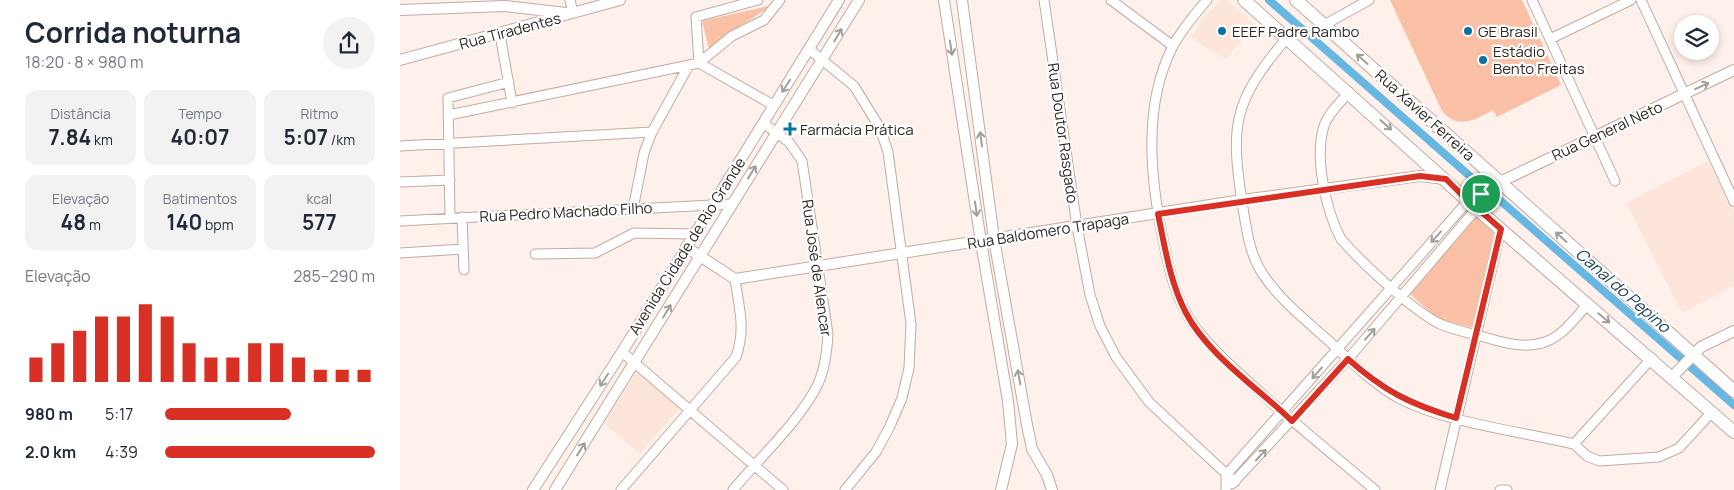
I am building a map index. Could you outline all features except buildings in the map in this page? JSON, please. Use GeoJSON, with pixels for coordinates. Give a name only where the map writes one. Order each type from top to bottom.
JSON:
{"type":"FeatureCollection","features":[{"type":"Feature","properties":{"kind":"main road"},"geometry":{"type":"LineString","coordinates":[[1244,0],[1587,304],[1652,358],[1676,373],[1712,412],[1734,432]]}},
{"type":"Feature","properties":{"kind":"main road","name":"Rua Xavier Ferreira"},"geometry":{"type":"LineString","coordinates":[[1296,0],[1598,269],[1691,355],[1734,391]]}},
{"type":"Feature","properties":{"kind":"main road","name":"Rua General Neto"},"geometry":{"type":"LineString","coordinates":[[1472,204],[1481,194],[1500,182]]}},
{"type":"Feature","properties":{"kind":"street"},"geometry":{"type":"LineString","coordinates":[[400,10],[506,6],[573,13],[570,0]]}},
{"type":"Feature","properties":{"kind":"street","name":"Rua Tiradentes"},"geometry":{"type":"LineString","coordinates":[[400,60],[620,0]]}},
{"type":"Feature","properties":{"kind":"street"},"geometry":{"type":"LineString","coordinates":[[699,62],[696,17],[758,0]]}},
{"type":"Feature","properties":{"kind":"street"},"geometry":{"type":"LineString","coordinates":[[449,115],[699,62],[732,36],[764,20],[780,0]]}},
{"type":"Feature","properties":{"kind":"street","name":"Avenida Cidade de Rio Grande"},"geometry":{"type":"LineString","coordinates":[[533,490],[622,352],[839,0]]}},
{"type":"Feature","properties":{"kind":"street","name":"Avenida Cidade de Rio Grande"},"geometry":{"type":"LineString","coordinates":[[555,490],[700,255],[823,61],[859,0]]}},
{"type":"Feature","properties":{"kind":"street"},"geometry":{"type":"LineString","coordinates":[[944,0],[980,242],[1008,401],[1012,444],[1001,490]]}},
{"type":"Feature","properties":{"kind":"street"},"geometry":{"type":"LineString","coordinates":[[962,0],[994,239],[1027,425],[1032,450],[1047,475],[1052,490]]}},
{"type":"Feature","properties":{"kind":"street","name":"Rua Doutor Rasgado"},"geometry":{"type":"LineString","coordinates":[[1044,0],[1077,226],[1090,295],[1100,326],[1116,357],[1149,402],[1235,482]]}},
{"type":"Feature","properties":{"kind":"street"},"geometry":{"type":"LineString","coordinates":[[1111,0],[1173,46]]}},
{"type":"Feature","properties":{"kind":"street"},"geometry":{"type":"LineString","coordinates":[[1207,0],[1188,22],[1173,46],[1158,91],[1152,134],[1151,164],[1158,214],[1171,276],[1186,313],[1208,342],[1292,421],[1375,490]]}},
{"type":"Feature","properties":{"kind":"street"},"geometry":{"type":"LineString","coordinates":[[1324,25],[1369,0]]}},
{"type":"Feature","properties":{"kind":"street"},"geometry":{"type":"LineString","coordinates":[[1532,0],[1615,181]]}},
{"type":"Feature","properties":{"kind":"street"},"geometry":{"type":"LineString","coordinates":[[1550,39],[1631,0]]}},
{"type":"Feature","properties":{"kind":"street"},"geometry":{"type":"LineString","coordinates":[[1641,0],[1734,199]]}},
{"type":"Feature","properties":{"kind":"street"},"geometry":{"type":"LineString","coordinates":[[500,34],[512,103]]}},
{"type":"Feature","properties":{"kind":"street"},"geometry":{"type":"LineString","coordinates":[[1287,38],[1261,68],[1248,90],[1239,115],[1236,144],[1242,200],[1251,253],[1263,275],[1279,296],[1348,359],[1396,396],[1423,408],[1456,418],[1574,444],[1587,456],[1599,461],[1659,458],[1679,448],[1712,412]]}},
{"type":"Feature","properties":{"kind":"street"},"geometry":{"type":"LineString","coordinates":[[809,49],[854,86],[880,128],[888,152],[911,324],[909,368],[902,398],[876,452],[845,490]]}},
{"type":"Feature","properties":{"kind":"street"},"geometry":{"type":"LineString","coordinates":[[699,62],[773,105]]}},
{"type":"Feature","properties":{"kind":"street"},"geometry":{"type":"LineString","coordinates":[[633,210],[638,174],[652,132],[689,65]]}},
{"type":"Feature","properties":{"kind":"street","name":"Rua General Neto"},"geometry":{"type":"LineString","coordinates":[[1500,182],[1734,70]]}},
{"type":"Feature","properties":{"kind":"street"},"geometry":{"type":"LineString","coordinates":[[450,218],[448,98],[509,82]]}},
{"type":"Feature","properties":{"kind":"street"},"geometry":{"type":"LineString","coordinates":[[1349,92],[1331,112],[1321,138],[1320,156],[1324,189],[1336,228],[1342,239],[1402,296],[1422,313],[1440,324],[1476,335],[1528,346],[1545,342],[1560,334],[1587,304]]}},
{"type":"Feature","properties":{"kind":"street"},"geometry":{"type":"LineString","coordinates":[[962,120],[978,118]]}},
{"type":"Feature","properties":{"kind":"street","name":"Rua José de Alencar"},"geometry":{"type":"LineString","coordinates":[[733,490],[797,415],[817,386],[827,357],[828,334],[802,161],[796,149],[777,132],[763,123]]}},
{"type":"Feature","properties":{"kind":"street"},"geometry":{"type":"LineString","coordinates":[[400,146],[652,132]]}},
{"type":"Feature","properties":{"kind":"street"},"geometry":{"type":"LineString","coordinates":[[1420,176],[1426,171],[1427,165],[1424,159]]}},
{"type":"Feature","properties":{"kind":"street","name":"Rua Baldomero Trapaga"},"geometry":{"type":"LineString","coordinates":[[735,279],[1242,200],[1420,176],[1446,179]]}},
{"type":"Feature","properties":{"kind":"street"},"geometry":{"type":"LineString","coordinates":[[400,182],[450,180]]}},
{"type":"Feature","properties":{"kind":"street","name":"Rua Pedro Machado Filho"},"geometry":{"type":"LineString","coordinates":[[400,221],[732,204]]}},
{"type":"Feature","properties":{"kind":"street"},"geometry":{"type":"LineString","coordinates":[[1226,490],[1226,475],[1338,350],[1392,286],[1472,204]]}},
{"type":"Feature","properties":{"kind":"street"},"geometry":{"type":"LineString","coordinates":[[1226,490],[1348,359],[1402,296],[1472,204]]}},
{"type":"Feature","properties":{"kind":"street"},"geometry":{"type":"LineString","coordinates":[[462,217],[464,270]]}},
{"type":"Feature","properties":{"kind":"street"},"geometry":{"type":"LineString","coordinates":[[1440,490],[1501,229]]}},
{"type":"Feature","properties":{"kind":"street"},"geometry":{"type":"LineString","coordinates":[[536,254],[595,253],[634,233],[693,234]]}},
{"type":"Feature","properties":{"kind":"street"},"geometry":{"type":"LineString","coordinates":[[621,490],[736,357],[742,340],[743,326],[735,279],[686,247]]}},
{"type":"Feature","properties":{"kind":"street"},"geometry":{"type":"LineString","coordinates":[[400,253],[463,249]]}},
{"type":"Feature","properties":{"kind":"street"},"geometry":{"type":"LineString","coordinates":[[1676,373],[1691,355],[1734,330]]}},
{"type":"Feature","properties":{"kind":"street"},"geometry":{"type":"LineString","coordinates":[[622,352],[783,490]]}},
{"type":"Feature","properties":{"kind":"street"},"geometry":{"type":"LineString","coordinates":[[1574,444],[1652,358]]}},
{"type":"Feature","properties":{"kind":"street"},"geometry":{"type":"LineString","coordinates":[[1008,401],[1027,425]]}},
{"type":"Feature","properties":{"kind":"street"},"geometry":{"type":"LineString","coordinates":[[1500,490],[1507,490]]}},
{"type":"Feature","properties":{"kind":"shaded area","name":"EEEF Padre Rambo"},"geometry":{"type":"Polygon","coordinates":[[[1220,0],[1227,0],[1255,25],[1226,59],[1191,38],[1202,20],[1220,0]]]}},
{"type":"Feature","properties":{"kind":"shaded area","name":"Estádio Bento Freitas"},"geometry":{"type":"Polygon","coordinates":[[[1390,0],[1522,0],[1561,85],[1497,117],[1493,110],[1473,120],[1460,122],[1454,120],[1442,111],[1390,0]]]}},
{"type":"Feature","properties":{"kind":"shaded area"},"geometry":{"type":"Polygon","coordinates":[[[773,5],[726,35],[709,49],[702,21],[773,5]]]}},
{"type":"Feature","properties":{"kind":"shaded area"},"geometry":{"type":"Polygon","coordinates":[[[1708,161],[1734,211],[1734,286],[1682,313],[1626,203],[1708,161]]]}},
{"type":"Feature","properties":{"kind":"shaded area"},"geometry":{"type":"Polygon","coordinates":[[[1476,216],[1494,233],[1474,328],[1438,319],[1410,294],[1476,216]]]}},
{"type":"Feature","properties":{"kind":"shaded area"},"geometry":{"type":"Polygon","coordinates":[[[637,371],[680,408],[640,454],[604,423],[637,371]]]}},
{"type":"Feature","properties":{"kind":"waterway","name":"Canal do Pepino"},"geometry":{"type":"LineString","coordinates":[[1269,0],[1472,178]]}},
{"type":"Feature","properties":{"kind":"waterway","name":"Canal do Pepino"},"geometry":{"type":"LineString","coordinates":[[1494,195],[1734,405]]}},
{"type":"Feature","properties":{"kind":"place","name":"EEEF Padre Rambo"},"geometry":{"type":"Point","coordinates":[1222,31]}},
{"type":"Feature","properties":{"kind":"place","name":"GE Brasil"},"geometry":{"type":"Point","coordinates":[1468,31]}},
{"type":"Feature","properties":{"kind":"place","name":"Estádio Bento Freitas"},"geometry":{"type":"Point","coordinates":[1483,60]}},
{"type":"Feature","properties":{"kind":"place","name":"Farmácia Prática"},"geometry":{"type":"Point","coordinates":[790,129]}},
{"type":"Feature","properties":{"kind":"route"},"geometry":{"type":"LineString","coordinates":[[1420,176],[1446,179],[1468,201],[1481,194],[1477,208],[1501,229],[1456,418],[1423,408],[1396,396],[1362,372],[1348,359],[1292,421],[1208,342],[1186,313],[1171,276],[1158,214],[1242,200],[1420,176]]}}]}
